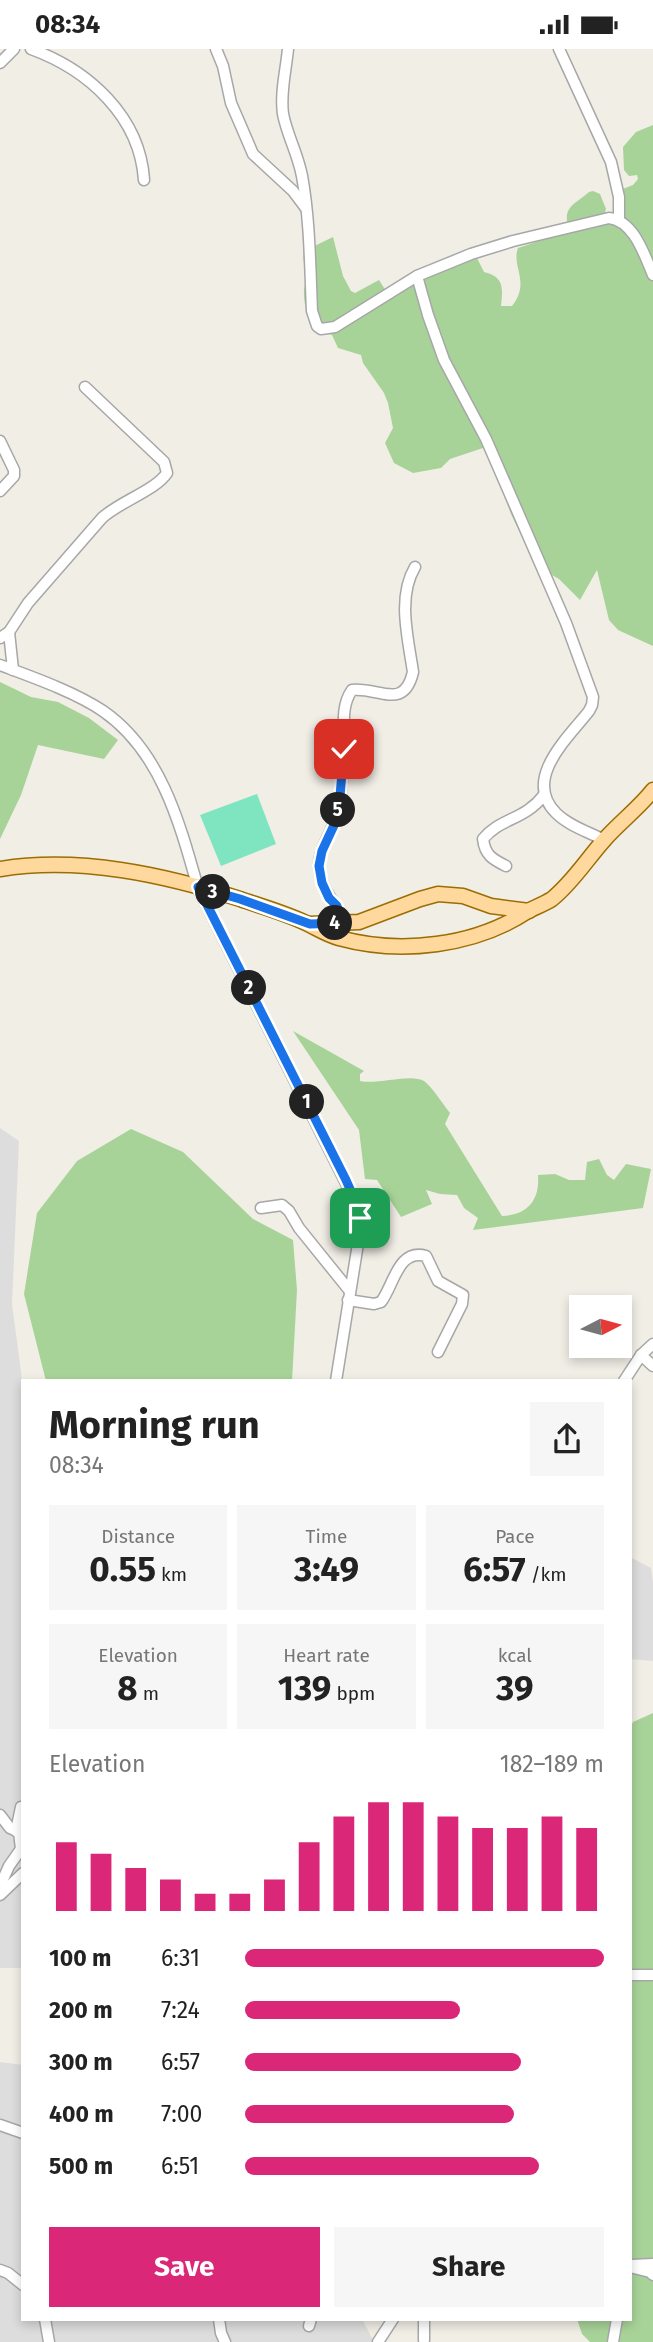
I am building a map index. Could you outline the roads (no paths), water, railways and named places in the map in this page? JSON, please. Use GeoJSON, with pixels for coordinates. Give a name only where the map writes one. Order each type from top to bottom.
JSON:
{"type":"FeatureCollection","features":[{"type":"Feature","properties":{"kind":"main road"},"geometry":{"type":"LineString","coordinates":[[0,869],[38,865],[96,867],[172,880],[240,899],[310,924],[340,938],[358,942],[414,945],[489,933],[548,901],[560,892],[604,839],[653,790]]}},
{"type":"Feature","properties":{"kind":"main road"},"geometry":{"type":"LineString","coordinates":[[310,924],[359,922],[438,894],[463,896],[491,906],[528,911]]}},
{"type":"Feature","properties":{"kind":"main road"},"geometry":{"type":"LineString","coordinates":[[358,942],[359,922]]}},
{"type":"Feature","properties":{"kind":"street"},"geometry":{"type":"LineString","coordinates":[[0,63],[13,49]]}},
{"type":"Feature","properties":{"kind":"street"},"geometry":{"type":"LineString","coordinates":[[32,49],[82,76],[121,113],[139,148],[144,180]]}},
{"type":"Feature","properties":{"kind":"street"},"geometry":{"type":"LineString","coordinates":[[216,49],[223,65],[231,103],[253,154],[293,191],[307,209]]}},
{"type":"Feature","properties":{"kind":"street"},"geometry":{"type":"LineString","coordinates":[[288,49],[282,101],[284,116],[297,153],[307,209],[312,311],[321,329],[335,327],[417,276],[500,244],[609,218],[618,219],[631,232],[653,275]]}},
{"type":"Feature","properties":{"kind":"street"},"geometry":{"type":"LineString","coordinates":[[559,49],[611,162],[619,197],[618,219]]}},
{"type":"Feature","properties":{"kind":"street"},"geometry":{"type":"LineString","coordinates":[[417,276],[444,360],[486,439],[553,589],[593,697],[593,705],[548,766],[544,795],[555,813],[569,823],[604,839]]}},
{"type":"Feature","properties":{"kind":"street"},"geometry":{"type":"LineString","coordinates":[[13,670],[4,635],[28,603],[102,518],[167,473],[164,462],[85,387]]}},
{"type":"Feature","properties":{"kind":"street"},"geometry":{"type":"LineString","coordinates":[[0,441],[14,470],[14,476],[0,491]]}},
{"type":"Feature","properties":{"kind":"street"},"geometry":{"type":"LineString","coordinates":[[340,938],[342,923],[337,906],[329,898],[322,883],[319,866],[339,808],[344,708],[352,690],[397,694],[406,690],[410,683],[413,672],[405,594],[407,580],[415,567]]}},
{"type":"Feature","properties":{"kind":"street"},"geometry":{"type":"LineString","coordinates":[[0,665],[99,708],[148,757],[159,777],[185,842],[198,887],[357,1205],[360,1231],[336,1379]]}},
{"type":"Feature","properties":{"kind":"street"},"geometry":{"type":"LineString","coordinates":[[506,866],[489,857],[483,839],[489,832],[533,808],[544,795]]}},
{"type":"Feature","properties":{"kind":"street"},"geometry":{"type":"LineString","coordinates":[[261,1208],[282,1205],[349,1295],[374,1304],[381,1302],[405,1259],[413,1255],[426,1256],[438,1281],[463,1295],[462,1304],[438,1352]]}},
{"type":"Feature","properties":{"kind":"street"},"geometry":{"type":"LineString","coordinates":[[625,1379],[653,1343]]}},
{"type":"Feature","properties":{"kind":"street"},"geometry":{"type":"LineString","coordinates":[[641,1356],[653,1366]]}},
{"type":"Feature","properties":{"kind":"street"},"geometry":{"type":"LineString","coordinates":[[16,1831],[21,1807]]}},
{"type":"Feature","properties":{"kind":"street"},"geometry":{"type":"LineString","coordinates":[[0,1815],[10,1828],[19,1832],[21,1849],[9,1866],[0,1887]]}},
{"type":"Feature","properties":{"kind":"street"},"geometry":{"type":"LineString","coordinates":[[0,1895],[21,1875]]}},
{"type":"Feature","properties":{"kind":"street"},"geometry":{"type":"LineString","coordinates":[[632,1975],[653,1975]]}},
{"type":"Feature","properties":{"kind":"street"},"geometry":{"type":"LineString","coordinates":[[0,2125],[21,2132]]}},
{"type":"Feature","properties":{"kind":"street"},"geometry":{"type":"LineString","coordinates":[[632,2266],[653,2264]]}},
{"type":"Feature","properties":{"kind":"street"},"geometry":{"type":"LineString","coordinates":[[632,2267],[653,2275]]}},
{"type":"Feature","properties":{"kind":"street"},"geometry":{"type":"LineString","coordinates":[[0,2270],[21,2283]]}},
{"type":"Feature","properties":{"kind":"street"},"geometry":{"type":"LineString","coordinates":[[45,2321],[49,2342]]}},
{"type":"Feature","properties":{"kind":"street"},"geometry":{"type":"LineString","coordinates":[[219,2321],[220,2333],[225,2342]]}},
{"type":"Feature","properties":{"kind":"street"},"geometry":{"type":"LineString","coordinates":[[378,2342],[392,2321]]}},
{"type":"Feature","properties":{"kind":"street"},"geometry":{"type":"LineString","coordinates":[[424,2321],[424,2340]]}},
{"type":"Feature","properties":{"kind":"street"},"geometry":{"type":"LineString","coordinates":[[613,2342],[617,2321]]}}]}
